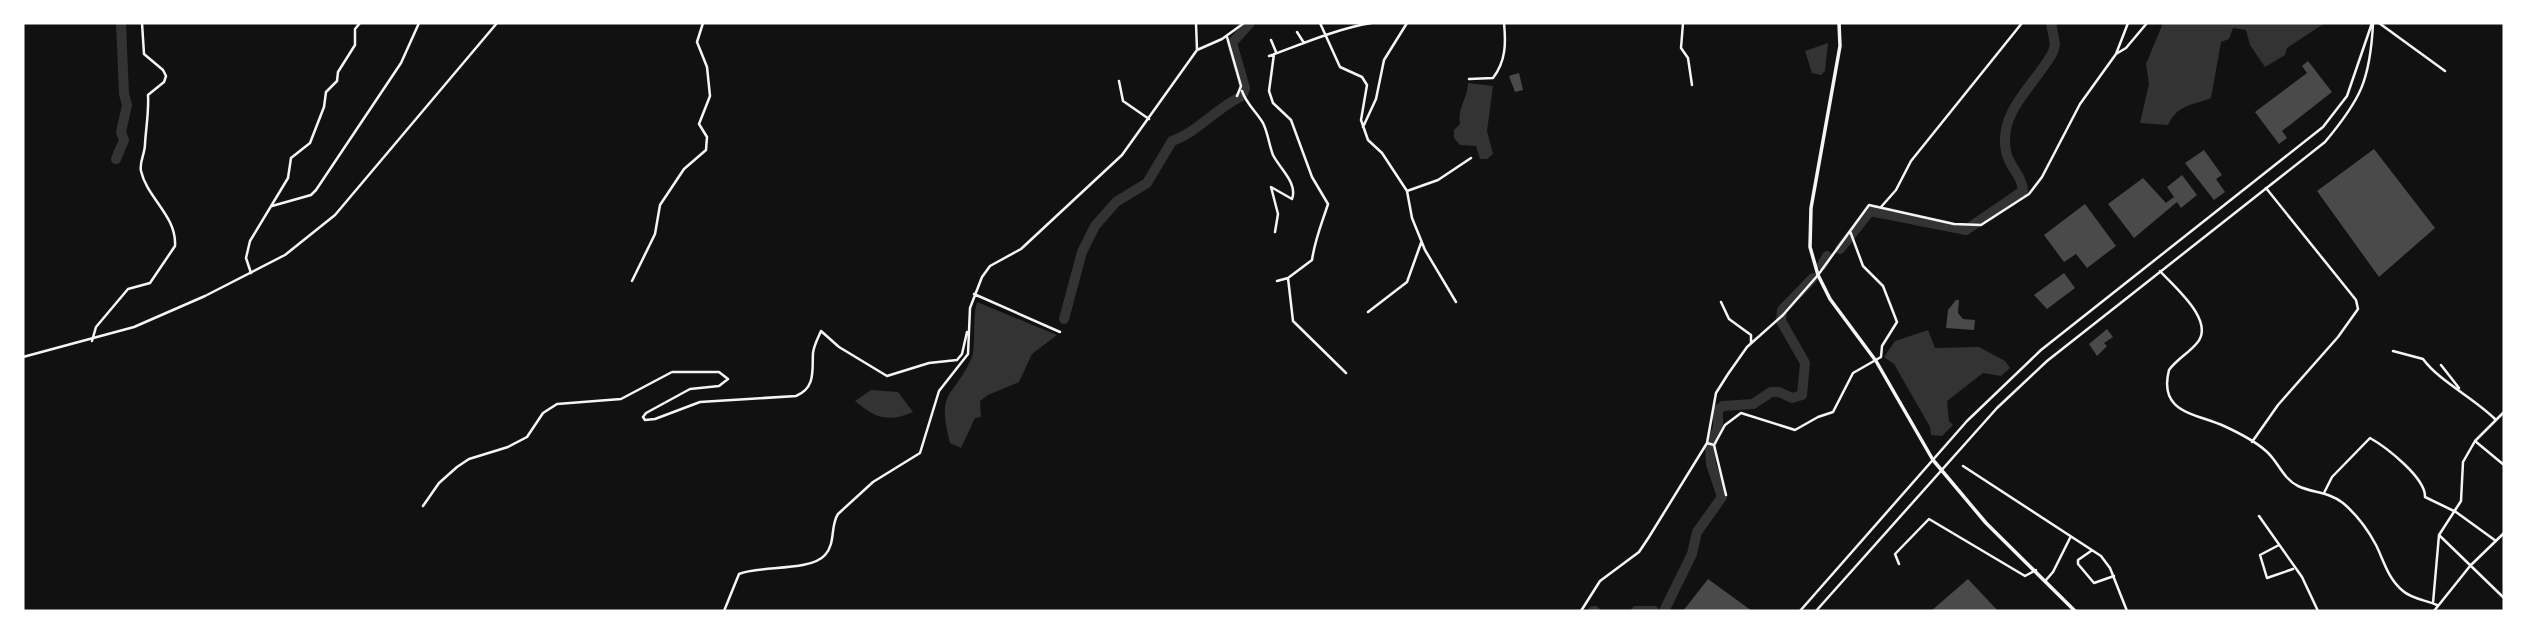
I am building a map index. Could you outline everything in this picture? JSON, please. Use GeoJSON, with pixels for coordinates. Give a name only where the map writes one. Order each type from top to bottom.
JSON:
{"type":"FeatureCollection","features":[{"type":"Feature","properties":{"kind":"main road"},"geometry":{"type":"LineString","coordinates":[[1839,23],[1840,46],[1811,208],[1810,247],[1818,275],[1830,299],[1876,362],[1933,460],[1986,523],[2075,611]]}},
{"type":"Feature","properties":{"kind":"street"},"geometry":{"type":"LineString","coordinates":[[92,341],[96,327],[128,289],[150,283],[175,246],[174,234],[162,205],[142,176],[140,166],[145,145],[144,130],[149,117],[148,95],[164,82],[166,76],[163,70],[144,54],[142,23]]}},
{"type":"Feature","properties":{"kind":"street"},"geometry":{"type":"LineString","coordinates":[[251,274],[246,258],[250,241],[272,206],[275,194],[288,178],[290,158],[310,143],[324,107],[326,92],[337,81],[338,72],[355,45],[355,29],[360,23]]}},
{"type":"Feature","properties":{"kind":"street"},"geometry":{"type":"LineString","coordinates":[[272,206],[311,195],[316,190],[401,63],[419,23]]}},
{"type":"Feature","properties":{"kind":"street"},"geometry":{"type":"LineString","coordinates":[[23,358],[92,341],[170,313],[285,255],[335,215],[497,23]]}},
{"type":"Feature","properties":{"kind":"street"},"geometry":{"type":"LineString","coordinates":[[632,281],[654,234],[660,205],[684,169],[706,150],[707,137],[699,124],[710,96],[710,85],[697,42],[703,23]]}},
{"type":"Feature","properties":{"kind":"street"},"geometry":{"type":"LineString","coordinates":[[1196,23],[1197,50]]}},
{"type":"Feature","properties":{"kind":"street"},"geometry":{"type":"LineString","coordinates":[[423,506],[439,483],[457,467],[469,459],[508,447],[527,437],[543,412],[557,404],[621,400],[672,372],[685,371],[719,372],[726,375],[727,379],[719,386],[690,389],[646,412],[642,417],[645,420],[655,419],[700,402],[802,394],[813,377],[813,351],[821,331],[839,347],[887,376],[929,363],[957,360],[962,354],[974,294],[990,266],[1021,249],[1122,155],[1197,50],[1227,37],[1244,23]]}},
{"type":"Feature","properties":{"kind":"street"},"geometry":{"type":"LineString","coordinates":[[1320,23],[1340,67],[1362,76],[1367,85],[1363,128],[1368,140],[1382,153],[1407,191],[1412,218],[1422,241],[1456,302]]}},
{"type":"Feature","properties":{"kind":"street"},"geometry":{"type":"LineString","coordinates":[[1269,56],[1327,37],[1347,27],[1371,23]]}},
{"type":"Feature","properties":{"kind":"street"},"geometry":{"type":"LineString","coordinates":[[1363,128],[1376,99],[1384,60],[1407,23]]}},
{"type":"Feature","properties":{"kind":"street"},"geometry":{"type":"LineString","coordinates":[[1469,79],[1493,78],[1498,72],[1507,46],[1504,23]]}},
{"type":"Feature","properties":{"kind":"street"},"geometry":{"type":"LineString","coordinates":[[1684,23],[1681,48],[1688,58],[1692,85]]}},
{"type":"Feature","properties":{"kind":"street"},"geometry":{"type":"LineString","coordinates":[[1881,207],[1896,190],[1911,161],[2022,23]]}},
{"type":"Feature","properties":{"kind":"street"},"geometry":{"type":"LineString","coordinates":[[1581,611],[1600,581],[1639,552],[1707,443],[1716,393],[1751,343],[1783,315],[1818,275],[1869,205],[1965,226],[1981,225],[2029,194],[2042,177],[2080,104],[2116,54],[2128,23]]}},
{"type":"Feature","properties":{"kind":"street"},"geometry":{"type":"LineString","coordinates":[[2116,54],[2126,48],[2147,23]]}},
{"type":"Feature","properties":{"kind":"street"},"geometry":{"type":"LineString","coordinates":[[1816,611],[1997,408],[2048,361],[2325,142],[2346,117],[2371,63],[2372,23]]}},
{"type":"Feature","properties":{"kind":"street"},"geometry":{"type":"LineString","coordinates":[[1800,611],[1967,421],[2041,350],[2323,127],[2347,96],[2372,23]]}},
{"type":"Feature","properties":{"kind":"street"},"geometry":{"type":"LineString","coordinates":[[2379,23],[2445,71]]}},
{"type":"Feature","properties":{"kind":"street"},"geometry":{"type":"LineString","coordinates":[[1297,32],[1304,44]]}},
{"type":"Feature","properties":{"kind":"street"},"geometry":{"type":"LineString","coordinates":[[1227,37],[1247,104],[1262,122],[1274,156],[1287,173],[1294,194],[1293,199],[1270,187],[1278,214],[1275,232]]}},
{"type":"Feature","properties":{"kind":"street"},"geometry":{"type":"LineString","coordinates":[[1271,40],[1275,53],[1269,91],[1273,103],[1292,120],[1312,177],[1328,204],[1315,235],[1312,260],[1288,278],[1277,281]]}},
{"type":"Feature","properties":{"kind":"street"},"geometry":{"type":"LineString","coordinates":[[1119,81],[1123,101],[1149,119]]}},
{"type":"Feature","properties":{"kind":"street"},"geometry":{"type":"LineString","coordinates":[[1237,96],[1242,91]]}},
{"type":"Feature","properties":{"kind":"street"},"geometry":{"type":"LineString","coordinates":[[1407,191],[1438,180],[1471,158]]}},
{"type":"Feature","properties":{"kind":"street"},"geometry":{"type":"LineString","coordinates":[[2252,442],[2278,405],[2338,337],[2358,309],[2356,300],[2266,187]]}},
{"type":"Feature","properties":{"kind":"street"},"geometry":{"type":"LineString","coordinates":[[1726,495],[1714,445],[1725,425],[1741,413],[1791,429],[1802,429],[1818,416],[1833,412],[1853,373],[1876,362],[1897,322],[1883,286],[1863,267],[1849,229]]}},
{"type":"Feature","properties":{"kind":"street"},"geometry":{"type":"LineString","coordinates":[[1368,312],[1407,282],[1422,241]]}},
{"type":"Feature","properties":{"kind":"street"},"geometry":{"type":"LineString","coordinates":[[2160,271],[2198,315],[2203,327],[2198,343],[2169,370],[2167,391],[2171,400],[2179,408],[2225,426],[2264,449],[2284,476],[2297,486],[2342,503],[2361,523],[2375,544],[2391,578],[2404,592],[2437,605]]}},
{"type":"Feature","properties":{"kind":"street"},"geometry":{"type":"LineString","coordinates":[[1288,278],[1293,321],[1346,373]]}},
{"type":"Feature","properties":{"kind":"street"},"geometry":{"type":"LineString","coordinates":[[974,294],[1060,332]]}},
{"type":"Feature","properties":{"kind":"street"},"geometry":{"type":"LineString","coordinates":[[1721,302],[1729,319],[1751,335],[1751,343]]}},
{"type":"Feature","properties":{"kind":"street"},"geometry":{"type":"LineString","coordinates":[[724,611],[739,574],[810,563],[824,557],[832,541],[834,520],[838,514],[873,482],[920,453],[939,391],[968,354],[967,332]]}},
{"type":"Feature","properties":{"kind":"street"},"geometry":{"type":"LineString","coordinates":[[2393,351],[2423,359],[2430,368],[2459,388],[2495,419]]}},
{"type":"Feature","properties":{"kind":"street"},"geometry":{"type":"LineString","coordinates":[[2441,365],[2459,388]]}},
{"type":"Feature","properties":{"kind":"street"},"geometry":{"type":"LineString","coordinates":[[2432,603],[2439,535],[2456,512],[2463,490],[2463,462],[2475,441],[2504,412]]}},
{"type":"Feature","properties":{"kind":"street"},"geometry":{"type":"LineString","coordinates":[[2324,494],[2332,478],[2370,438],[2388,448],[2423,483],[2425,497],[2456,512],[2496,541]]}},
{"type":"Feature","properties":{"kind":"street"},"geometry":{"type":"LineString","coordinates":[[2475,441],[2504,465]]}},
{"type":"Feature","properties":{"kind":"street"},"geometry":{"type":"LineString","coordinates":[[1707,443],[1714,445]]}},
{"type":"Feature","properties":{"kind":"street"},"geometry":{"type":"LineString","coordinates":[[1963,466],[2101,556],[2114,576],[2127,611]]}},
{"type":"Feature","properties":{"kind":"street"},"geometry":{"type":"LineString","coordinates":[[2259,516],[2310,590],[2318,611]]}},
{"type":"Feature","properties":{"kind":"street"},"geometry":{"type":"LineString","coordinates":[[1899,565],[1895,554],[1899,547],[1929,519],[1947,527],[2025,576],[2036,570]]}},
{"type":"Feature","properties":{"kind":"street"},"geometry":{"type":"LineString","coordinates":[[2434,611],[2470,566],[2504,533]]}},
{"type":"Feature","properties":{"kind":"street"},"geometry":{"type":"LineString","coordinates":[[2439,535],[2504,597]]}},
{"type":"Feature","properties":{"kind":"street"},"geometry":{"type":"LineString","coordinates":[[2046,580],[2053,572],[2070,537]]}},
{"type":"Feature","properties":{"kind":"street"},"geometry":{"type":"LineString","coordinates":[[2279,545],[2260,555],[2267,578],[2294,569]]}},
{"type":"Feature","properties":{"kind":"street"},"geometry":{"type":"LineString","coordinates":[[2092,551],[2078,560],[2078,564],[2097,584],[2114,576]]}},
{"type":"Feature","properties":{"kind":"shaded area"},"geometry":{"type":"Polygon","coordinates":[[[2163,23],[2325,23],[2287,48],[2285,55],[2265,67],[2250,45],[2246,30],[2233,28],[2229,39],[2221,42],[2211,98],[2181,109],[2168,125],[2140,123],[2149,84],[2146,64],[2163,23]]]}},
{"type":"Feature","properties":{"kind":"shaded area"},"geometry":{"type":"Polygon","coordinates":[[[1828,43],[1825,71],[1821,75],[1812,73],[1805,51],[1828,43]]]}},
{"type":"Feature","properties":{"kind":"shaded area"},"geometry":{"type":"Polygon","coordinates":[[[1468,83],[1493,86],[1487,131],[1493,154],[1487,159],[1480,159],[1476,146],[1460,145],[1454,138],[1454,130],[1460,124],[1460,113],[1468,83]]]}},
{"type":"Feature","properties":{"kind":"shaded area"},"geometry":{"type":"Polygon","coordinates":[[[977,302],[1057,335],[1032,354],[1019,382],[980,401],[981,417],[975,418],[961,448],[950,443],[945,412],[949,396],[972,357],[977,302]]]}},
{"type":"Feature","properties":{"kind":"shaded area"},"geometry":{"type":"Polygon","coordinates":[[[1928,330],[1935,348],[1979,347],[2005,361],[2010,368],[2001,376],[1983,373],[1947,401],[1949,421],[1953,425],[1942,436],[1931,435],[1930,427],[1894,364],[1884,357],[1895,341],[1928,330]]]}},
{"type":"Feature","properties":{"kind":"shaded area"},"geometry":{"type":"Polygon","coordinates":[[[871,390],[898,392],[913,412],[889,418],[876,415],[855,401],[871,390]]]}},
{"type":"Feature","properties":{"kind":"building"},"geometry":{"type":"Polygon","coordinates":[[[2308,61],[2332,92],[2282,131],[2287,138],[2279,144],[2255,112],[2307,73],[2302,66],[2308,61]]]}},
{"type":"Feature","properties":{"kind":"building"},"geometry":{"type":"Polygon","coordinates":[[[1519,73],[1523,90],[1515,92],[1509,76],[1519,73]]]}},
{"type":"Feature","properties":{"kind":"building"},"geometry":{"type":"Polygon","coordinates":[[[2374,149],[2435,228],[2379,277],[2317,191],[2374,149]]]}},
{"type":"Feature","properties":{"kind":"building"},"geometry":{"type":"Polygon","coordinates":[[[2204,150],[2222,175],[2216,179],[2225,192],[2214,200],[2185,163],[2204,150]]]}},
{"type":"Feature","properties":{"kind":"building"},"geometry":{"type":"Polygon","coordinates":[[[2182,175],[2197,195],[2181,208],[2177,202],[2134,238],[2108,204],[2143,178],[2166,203],[2174,197],[2167,187],[2182,175]]]}},
{"type":"Feature","properties":{"kind":"building"},"geometry":{"type":"Polygon","coordinates":[[[2085,204],[2116,246],[2087,268],[2076,254],[2064,262],[2044,235],[2085,204]]]}},
{"type":"Feature","properties":{"kind":"building"},"geometry":{"type":"Polygon","coordinates":[[[2064,273],[2075,288],[2047,309],[2034,295],[2064,273]]]}},
{"type":"Feature","properties":{"kind":"building"},"geometry":{"type":"Polygon","coordinates":[[[1959,300],[1958,313],[1963,319],[1975,320],[1974,330],[1946,328],[1948,310],[1959,300]]]}},
{"type":"Feature","properties":{"kind":"building"},"geometry":{"type":"Polygon","coordinates":[[[2107,329],[2113,337],[2104,343],[2107,346],[2097,356],[2089,344],[2107,329]]]}},
{"type":"Feature","properties":{"kind":"building"},"geometry":{"type":"Polygon","coordinates":[[[1708,579],[1752,611],[1683,611],[1708,579]]]}},
{"type":"Feature","properties":{"kind":"building"},"geometry":{"type":"Polygon","coordinates":[[[1968,579],[1998,611],[1931,611],[1968,579]]]}},
{"type":"Feature","properties":{"kind":"waterway"},"geometry":{"type":"LineString","coordinates":[[116,159],[124,140],[121,132],[127,105],[124,94],[121,23]]}},
{"type":"Feature","properties":{"kind":"waterway"},"geometry":{"type":"LineString","coordinates":[[1064,319],[1082,252],[1095,226],[1116,202],[1147,183],[1172,141],[1190,132],[1242,96],[1245,88],[1232,43],[1250,23]]}},
{"type":"Feature","properties":{"kind":"waterway"},"geometry":{"type":"LineString","coordinates":[[1840,249],[1870,211],[1966,230],[2023,191],[2021,181],[2007,156],[2005,137],[2008,123],[2020,98],[2053,52],[2055,44],[2051,23]]}},
{"type":"Feature","properties":{"kind":"waterway"},"geometry":{"type":"LineString","coordinates":[[1822,265],[1827,256]]}},
{"type":"Feature","properties":{"kind":"waterway"},"geometry":{"type":"LineString","coordinates":[[1664,611],[1692,554],[1697,532],[1722,497],[1711,464],[1710,448],[1718,427],[1718,410],[1723,406],[1753,404],[1771,392],[1779,392],[1792,398],[1802,395],[1805,363],[1781,321],[1782,310],[1813,278]]}},
{"type":"Feature","properties":{"kind":"waterway"},"geometry":{"type":"LineString","coordinates":[[1636,611],[1654,611]]}}]}
